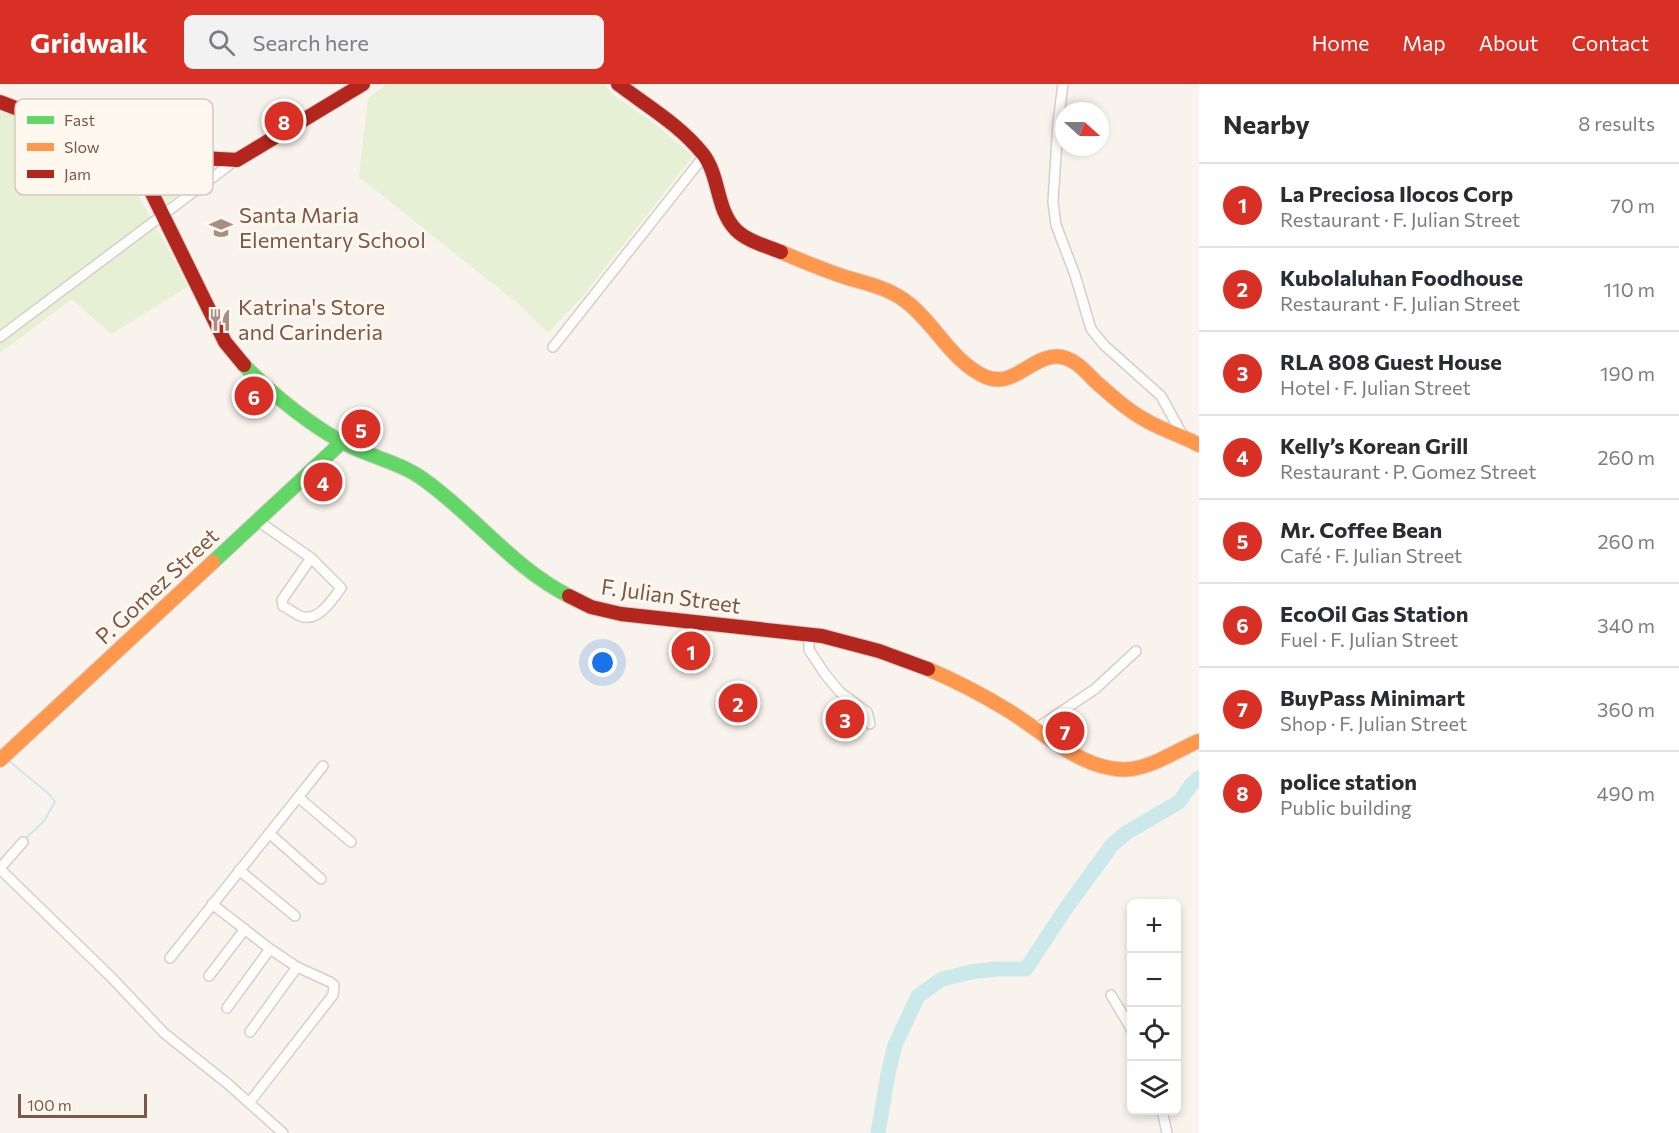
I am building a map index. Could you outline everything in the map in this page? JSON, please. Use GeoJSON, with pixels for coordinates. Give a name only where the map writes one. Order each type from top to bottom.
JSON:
{"type":"FeatureCollection","features":[{"type":"Feature","properties":{"kind":"street"},"geometry":{"type":"LineString","coordinates":[[213,178],[237,160],[363,84]]}},
{"type":"Feature","properties":{"kind":"street"},"geometry":{"type":"LineString","coordinates":[[618,84],[682,134],[704,156],[715,174],[726,214],[735,229],[750,239],[839,275],[876,286],[904,300],[967,365],[984,376],[996,381],[1001,380],[1045,359],[1063,357],[1146,421],[1199,445]]}},
{"type":"Feature","properties":{"kind":"street"},"geometry":{"type":"LineString","coordinates":[[1064,84],[1053,202],[1056,225],[1075,275],[1091,329],[1104,345],[1161,396],[1183,436]]}},
{"type":"Feature","properties":{"kind":"street"},"geometry":{"type":"LineString","coordinates":[[0,102],[15,108]]}},
{"type":"Feature","properties":{"kind":"street"},"geometry":{"type":"LineString","coordinates":[[554,347],[704,156]]}},
{"type":"Feature","properties":{"kind":"street"},"geometry":{"type":"LineString","coordinates":[[213,159],[237,160]]}},
{"type":"Feature","properties":{"kind":"street","name":"F. Julian Street"},"geometry":{"type":"LineString","coordinates":[[152,195],[217,327],[236,358],[274,395],[342,442],[398,465],[421,478],[523,564],[583,603],[613,613],[678,623],[809,635],[846,641],[906,660],[968,687],[1069,749],[1100,765],[1119,769],[1144,766],[1199,741]]}},
{"type":"Feature","properties":{"kind":"street"},"geometry":{"type":"LineString","coordinates":[[0,337],[190,195]]}},
{"type":"Feature","properties":{"kind":"street","name":"P. Gomez Street"},"geometry":{"type":"LineString","coordinates":[[0,760],[342,442]]}},
{"type":"Feature","properties":{"kind":"street"},"geometry":{"type":"LineString","coordinates":[[258,521],[311,558],[341,588],[324,610],[316,615],[302,617],[284,606],[282,600],[311,558]]}},
{"type":"Feature","properties":{"kind":"street"},"geometry":{"type":"LineString","coordinates":[[809,635],[809,650],[825,674],[840,692],[867,712],[870,724]]}},
{"type":"Feature","properties":{"kind":"street"},"geometry":{"type":"LineString","coordinates":[[1037,728],[1095,689],[1136,651]]}},
{"type":"Feature","properties":{"kind":"street"},"geometry":{"type":"LineString","coordinates":[[170,958],[323,766]]}},
{"type":"Feature","properties":{"kind":"street"},"geometry":{"type":"LineString","coordinates":[[297,797],[351,842]]}},
{"type":"Feature","properties":{"kind":"street"},"geometry":{"type":"LineString","coordinates":[[269,833],[321,879]]}},
{"type":"Feature","properties":{"kind":"street"},"geometry":{"type":"LineString","coordinates":[[24,842],[0,869],[112,978],[164,1033],[284,1133]]}},
{"type":"Feature","properties":{"kind":"street"},"geometry":{"type":"LineString","coordinates":[[239,870],[295,916]]}},
{"type":"Feature","properties":{"kind":"street"},"geometry":{"type":"LineString","coordinates":[[212,904],[270,950],[297,967],[330,982],[335,989],[333,995],[249,1103]]}},
{"type":"Feature","properties":{"kind":"street"},"geometry":{"type":"LineString","coordinates":[[209,976],[245,929]]}},
{"type":"Feature","properties":{"kind":"street"},"geometry":{"type":"LineString","coordinates":[[227,1008],[270,950]]}},
{"type":"Feature","properties":{"kind":"street"},"geometry":{"type":"LineString","coordinates":[[250,1032],[297,967]]}},
{"type":"Feature","properties":{"kind":"street"},"geometry":{"type":"LineString","coordinates":[[1111,996],[1127,1023]]}},
{"type":"Feature","properties":{"kind":"street"},"geometry":{"type":"LineString","coordinates":[[1163,1115],[1167,1133]]}},
{"type":"Feature","properties":{"kind":"green space"},"geometry":{"type":"Polygon","coordinates":[[[387,84],[603,84],[616,97],[654,123],[693,156],[582,297],[548,333],[521,306],[359,177],[368,98],[387,84]]]}},
{"type":"Feature","properties":{"kind":"green space"},"geometry":{"type":"Polygon","coordinates":[[[0,110],[15,116],[15,195],[138,195],[189,286],[111,334],[72,299],[0,353],[0,110]]]}},
{"type":"Feature","properties":{"kind":"green space"},"geometry":{"type":"Polygon","coordinates":[[[160,195],[177,195],[166,204],[160,195]]]}},
{"type":"Feature","properties":{"kind":"waterway"},"geometry":{"type":"LineString","coordinates":[[9,761],[49,794],[55,802],[44,821],[25,839]]}},
{"type":"Feature","properties":{"kind":"waterway"},"geometry":{"type":"LineString","coordinates":[[878,1133],[895,1045],[918,996],[942,979],[996,969],[1026,969],[1066,908],[1112,845],[1126,833],[1179,802],[1199,778]]}},
{"type":"Feature","properties":{"kind":"traffic: fast"},"geometry":{"type":"LineString","coordinates":[[244,365],[267,388],[309,421],[338,440],[398,465],[423,479],[530,571],[569,596]]}},
{"type":"Feature","properties":{"kind":"traffic: fast"},"geometry":{"type":"LineString","coordinates":[[213,562],[342,442]]}},
{"type":"Feature","properties":{"kind":"traffic: slow"},"geometry":{"type":"LineString","coordinates":[[781,252],[875,286],[904,300],[925,319],[963,362],[986,377],[1006,378],[1042,360],[1062,357],[1080,367],[1114,398],[1135,413],[1199,445]]}},
{"type":"Feature","properties":{"kind":"traffic: slow"},"geometry":{"type":"LineString","coordinates":[[0,760],[213,562]]}},
{"type":"Feature","properties":{"kind":"traffic: slow"},"geometry":{"type":"LineString","coordinates":[[928,669],[989,699],[1067,750],[1098,765],[1114,769],[1140,767],[1199,741]]}},
{"type":"Feature","properties":{"kind":"traffic: jam"},"geometry":{"type":"LineString","coordinates":[[213,159],[237,160],[363,84]]}},
{"type":"Feature","properties":{"kind":"traffic: jam"},"geometry":{"type":"LineString","coordinates":[[618,84],[674,125],[703,154],[713,172],[725,213],[736,230],[751,240],[781,252]]}},
{"type":"Feature","properties":{"kind":"traffic: jam"},"geometry":{"type":"LineString","coordinates":[[0,102],[15,108]]}},
{"type":"Feature","properties":{"kind":"traffic: jam"},"geometry":{"type":"LineString","coordinates":[[153,195],[225,342],[244,365]]}},
{"type":"Feature","properties":{"kind":"traffic: jam"},"geometry":{"type":"LineString","coordinates":[[569,596],[591,607],[621,614],[822,636],[879,651],[928,669]]}},
{"type":"Feature","properties":{"kind":"place","name":"police station"},"geometry":{"type":"Point","coordinates":[284,121]}},
{"type":"Feature","properties":{"kind":"place","name":"Santa Maria Elementary School"},"geometry":{"type":"Point","coordinates":[221,228]}},
{"type":"Feature","properties":{"kind":"place","name":"Katrina's Store and Carinderia"},"geometry":{"type":"Point","coordinates":[220,320]}},
{"type":"Feature","properties":{"kind":"place","name":"EcoOil Gas Station"},"geometry":{"type":"Point","coordinates":[254,396]}},
{"type":"Feature","properties":{"kind":"place","name":"Mr. Coffee Bean"},"geometry":{"type":"Point","coordinates":[361,429]}},
{"type":"Feature","properties":{"kind":"place","name":"Kelly’s Korean Grill"},"geometry":{"type":"Point","coordinates":[323,482]}},
{"type":"Feature","properties":{"kind":"place","name":"La Preciosa Ilocos Corp"},"geometry":{"type":"Point","coordinates":[691,651]}},
{"type":"Feature","properties":{"kind":"place","name":"Kubolaluhan Foodhouse"},"geometry":{"type":"Point","coordinates":[738,703]}},
{"type":"Feature","properties":{"kind":"place","name":"RLA 808 Guest House"},"geometry":{"type":"Point","coordinates":[845,719]}},
{"type":"Feature","properties":{"kind":"place","name":"BuyPass Minimart"},"geometry":{"type":"Point","coordinates":[1065,731]}}]}
